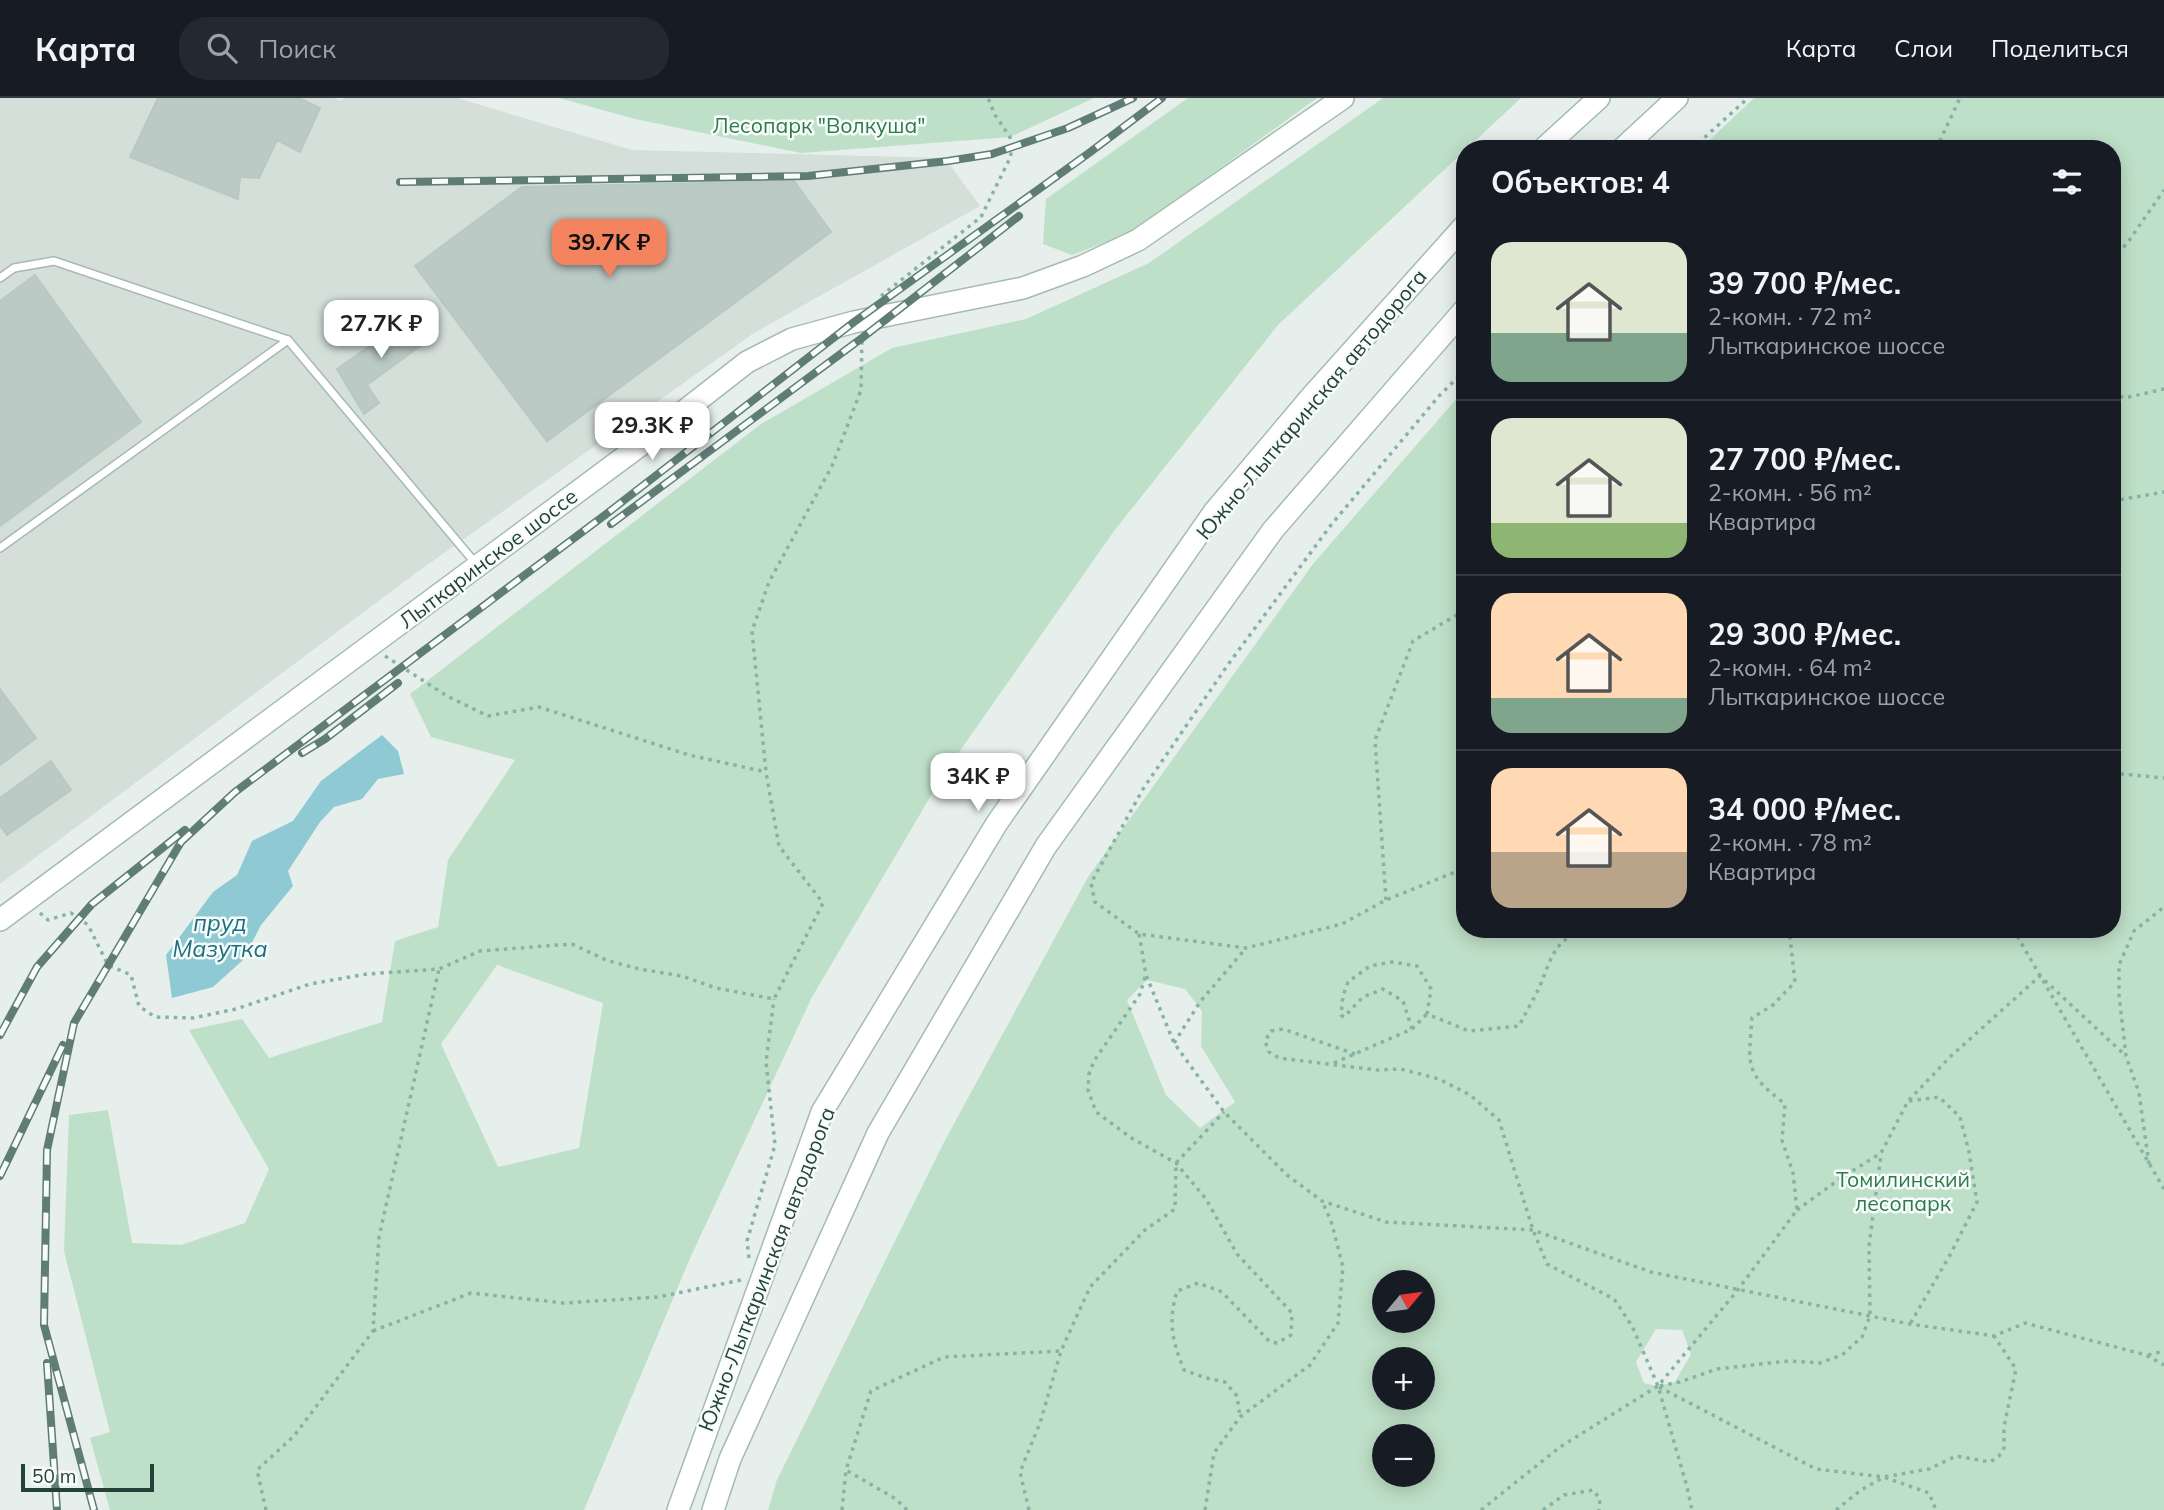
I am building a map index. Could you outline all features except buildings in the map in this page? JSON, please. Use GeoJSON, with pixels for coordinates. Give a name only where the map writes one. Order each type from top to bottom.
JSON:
{"type":"FeatureCollection","features":[{"type":"Feature","properties":{"kind":"main road","name":"Лыткаринское шоссе"},"geometry":{"type":"LineString","coordinates":[[0,920],[642,444],[747,362],[792,339],[867,312],[1023,288],[1094,261],[1138,240],[1343,98]]}},
{"type":"Feature","properties":{"kind":"main road"},"geometry":{"type":"LineString","coordinates":[[1554,140],[1599,98]]}},
{"type":"Feature","properties":{"kind":"main road"},"geometry":{"type":"LineString","coordinates":[[1632,140],[1677,98]]}},
{"type":"Feature","properties":{"kind":"main road","name":"Южно-Лыткаринская автодорога"},"geometry":{"type":"LineString","coordinates":[[678,1510],[822,1111],[997,823],[1214,512],[1311,397],[1456,235]]}},
{"type":"Feature","properties":{"kind":"main road","name":"Южно-Лыткаринская автодорога"},"geometry":{"type":"LineString","coordinates":[[713,1510],[730,1459],[878,1133],[1046,846],[1273,530],[1456,319]]}},
{"type":"Feature","properties":{"kind":"lane"},"geometry":{"type":"LineString","coordinates":[[0,278],[14,268],[54,261],[288,340],[477,566]]}},
{"type":"Feature","properties":{"kind":"lane"},"geometry":{"type":"LineString","coordinates":[[0,548],[288,340]]}},
{"type":"Feature","properties":{"kind":"path"},"geometry":{"type":"LineString","coordinates":[[750,1266],[747,1241],[775,1145],[766,1062],[774,999],[823,902],[779,846],[766,772],[752,631],[769,582],[832,466],[861,390],[867,312],[982,217],[1011,156],[1010,137],[995,115],[988,98]]}},
{"type":"Feature","properties":{"kind":"path"},"geometry":{"type":"LineString","coordinates":[[1702,140],[1748,98]]}},
{"type":"Feature","properties":{"kind":"path"},"geometry":{"type":"LineString","coordinates":[[1940,140],[1960,98]]}},
{"type":"Feature","properties":{"kind":"path"},"geometry":{"type":"LineString","coordinates":[[2121,250],[2164,190]]}},
{"type":"Feature","properties":{"kind":"path"},"geometry":{"type":"LineString","coordinates":[[1456,379],[1331,525],[1227,666],[1143,789],[1091,883],[1095,902],[1139,934],[1246,948],[1342,924],[1385,900],[1456,872]]}},
{"type":"Feature","properties":{"kind":"path"},"geometry":{"type":"LineString","coordinates":[[2121,396],[2125,398],[2164,389]]}},
{"type":"Feature","properties":{"kind":"path"},"geometry":{"type":"LineString","coordinates":[[2121,499],[2164,492]]}},
{"type":"Feature","properties":{"kind":"path"},"geometry":{"type":"LineString","coordinates":[[1385,900],[1375,740],[1413,641],[1456,615]]}},
{"type":"Feature","properties":{"kind":"path"},"geometry":{"type":"LineString","coordinates":[[378,650],[447,696],[488,716],[539,707],[689,755],[766,772]]}},
{"type":"Feature","properties":{"kind":"path"},"geometry":{"type":"LineString","coordinates":[[2121,774],[2164,778]]}},
{"type":"Feature","properties":{"kind":"path"},"geometry":{"type":"LineString","coordinates":[[24,901],[48,920],[71,913],[88,925],[108,965],[131,975],[139,1006],[155,1017],[193,1018],[236,1009],[310,984],[367,974],[439,970],[480,951],[572,944],[606,960],[639,969],[682,976],[716,988],[774,999]]}},
{"type":"Feature","properties":{"kind":"path"},"geometry":{"type":"LineString","coordinates":[[2149,1166],[2139,1093],[2126,1056],[2119,995],[2119,965],[2134,930],[2164,907]]}},
{"type":"Feature","properties":{"kind":"path"},"geometry":{"type":"LineString","coordinates":[[1139,934],[1146,975],[1174,1043],[1224,1112],[1287,1175],[1322,1201],[1386,1222],[1533,1230],[1651,1272],[1910,1324],[1994,1336],[2025,1323],[2146,1355],[2164,1365]]}},
{"type":"Feature","properties":{"kind":"path"},"geometry":{"type":"LineString","coordinates":[[1427,1014],[1469,1031],[1519,1026],[1540,985],[1552,952],[1567,938]]}},
{"type":"Feature","properties":{"kind":"path"},"geometry":{"type":"LineString","coordinates":[[1790,938],[1794,982],[1773,1005],[1752,1018],[1748,1060],[1760,1085],[1785,1104],[1782,1140],[1793,1173],[1797,1210]]}},
{"type":"Feature","properties":{"kind":"path"},"geometry":{"type":"LineString","coordinates":[[2018,938],[2164,1189]]}},
{"type":"Feature","properties":{"kind":"path"},"geometry":{"type":"LineString","coordinates":[[1174,1043],[1200,1002],[1246,948]]}},
{"type":"Feature","properties":{"kind":"path"},"geometry":{"type":"LineString","coordinates":[[1331,1064],[1412,1029],[1427,1014],[1432,989],[1417,966],[1392,962],[1370,966],[1348,982],[1341,1015],[1344,1017],[1363,997],[1383,989],[1403,1001],[1412,1029]]}},
{"type":"Feature","properties":{"kind":"path"},"geometry":{"type":"LineString","coordinates":[[373,1331],[379,1237],[439,970]]}},
{"type":"Feature","properties":{"kind":"path"},"geometry":{"type":"LineString","coordinates":[[1146,975],[1140,994],[1094,1061],[1089,1074],[1088,1090],[1096,1112],[1133,1139],[1176,1163],[1206,1199],[1237,1254],[1292,1313],[1292,1335],[1277,1343],[1269,1340],[1222,1292],[1198,1283],[1177,1291],[1171,1312],[1172,1337],[1184,1370],[1225,1382],[1237,1396],[1240,1417]]}},
{"type":"Feature","properties":{"kind":"path"},"geometry":{"type":"LineString","coordinates":[[2040,976],[2126,1056]]}},
{"type":"Feature","properties":{"kind":"path"},"geometry":{"type":"LineString","coordinates":[[1658,1386],[1680,1382],[1717,1369],[1788,1361],[1819,1363],[1842,1355],[1862,1337],[1870,1316],[1869,1246],[1881,1153],[1908,1101],[1951,1056],[2040,976]]}},
{"type":"Feature","properties":{"kind":"path"},"geometry":{"type":"LineString","coordinates":[[1355,1054],[1283,1029],[1271,1031],[1265,1041],[1269,1052],[1279,1058],[1377,1070],[1401,1069],[1439,1079],[1470,1094],[1499,1120],[1533,1230],[1547,1264],[1614,1299],[1632,1326],[1658,1386],[1688,1487],[1692,1510]]}},
{"type":"Feature","properties":{"kind":"path"},"geometry":{"type":"LineString","coordinates":[[1908,1101],[1939,1097],[1960,1117],[1977,1202],[1910,1324]]}},
{"type":"Feature","properties":{"kind":"path"},"geometry":{"type":"LineString","coordinates":[[1029,1510],[1020,1472],[1040,1423],[1061,1351],[1090,1287],[1144,1230],[1175,1209],[1176,1163],[1224,1112]]}},
{"type":"Feature","properties":{"kind":"path"},"geometry":{"type":"LineString","coordinates":[[1481,1510],[1560,1447],[1658,1386],[1737,1291],[1797,1210],[1881,1153]]}},
{"type":"Feature","properties":{"kind":"path"},"geometry":{"type":"LineString","coordinates":[[1205,1510],[1214,1453],[1240,1417],[1310,1365],[1338,1323],[1343,1267],[1331,1221],[1322,1201]]}},
{"type":"Feature","properties":{"kind":"path"},"geometry":{"type":"LineString","coordinates":[[266,1510],[257,1470],[294,1436],[373,1331],[471,1293],[564,1303],[657,1297],[752,1278]]}},
{"type":"Feature","properties":{"kind":"path"},"geometry":{"type":"LineString","coordinates":[[1836,1510],[1861,1490],[1884,1477],[1929,1469],[1956,1456],[1990,1462],[1999,1456],[2004,1448],[2004,1427],[2017,1369],[1994,1336]]}},
{"type":"Feature","properties":{"kind":"path"},"geometry":{"type":"LineString","coordinates":[[842,1510],[846,1470],[871,1391],[944,1357],[1061,1351]]}},
{"type":"Feature","properties":{"kind":"path"},"geometry":{"type":"LineString","coordinates":[[2146,1355],[2164,1351]]}},
{"type":"Feature","properties":{"kind":"path"},"geometry":{"type":"LineString","coordinates":[[1658,1386],[1816,1469],[1884,1477],[1928,1493],[1936,1510]]}},
{"type":"Feature","properties":{"kind":"path"},"geometry":{"type":"LineString","coordinates":[[846,1470],[896,1499],[906,1510]]}},
{"type":"Feature","properties":{"kind":"path"},"geometry":{"type":"LineString","coordinates":[[1543,1510],[1564,1495],[1593,1490],[1600,1499],[1599,1510]]}},
{"type":"Feature","properties":{"kind":"shaded area"},"geometry":{"type":"Polygon","coordinates":[[[0,98],[334,98],[342,101],[343,98],[457,98],[632,150],[945,158],[980,206],[754,333],[416,573],[0,884],[0,98]]]}},
{"type":"Feature","properties":{"kind":"green space","name":"Лесопарк \"Волкуша\""},"geometry":{"type":"Polygon","coordinates":[[[559,98],[1094,98],[1010,137],[801,153],[635,119],[559,98]]]}},
{"type":"Feature","properties":{"kind":"green space"},"geometry":{"type":"Polygon","coordinates":[[[1188,98],[1317,98],[1130,233],[1072,255],[1043,244],[1046,199],[1188,98]]]}},
{"type":"Feature","properties":{"kind":"green space"},"geometry":{"type":"Polygon","coordinates":[[[1383,98],[1521,98],[1476,140],[1456,140],[1456,159],[1278,325],[1114,531],[945,772],[812,997],[691,1256],[584,1510],[110,1510],[90,1438],[110,1432],[64,1251],[69,1115],[108,1110],[132,1243],[181,1245],[245,1223],[269,1169],[189,1030],[242,1019],[269,1058],[382,1022],[395,941],[438,927],[448,860],[515,760],[431,737],[410,694],[761,424],[892,348],[1026,319],[1149,263],[1383,98]],[[497,965],[441,1044],[498,1167],[579,1148],[603,1003],[497,965]]]}},
{"type":"Feature","properties":{"kind":"green space","name":"Томилинский лесопарк"},"geometry":{"type":"Polygon","coordinates":[[[1754,98],[2164,98],[2164,1510],[768,1510],[777,1480],[943,1144],[1088,877],[1313,564],[1456,399],[1456,938],[2121,938],[2121,140],[1710,140],[1754,98]],[[1147,980],[1127,1000],[1166,1095],[1200,1128],[1235,1102],[1201,1046],[1202,1011],[1185,989],[1147,980]],[[1656,1329],[1636,1362],[1644,1383],[1657,1386],[1675,1382],[1691,1354],[1682,1330],[1656,1329]]]}},
{"type":"Feature","properties":{"kind":"water","name":"пруд Мазутка"},"geometry":{"type":"Polygon","coordinates":[[[382,735],[398,751],[404,774],[378,779],[362,799],[334,807],[320,822],[288,871],[293,886],[261,925],[243,960],[213,987],[172,998],[166,955],[213,892],[237,875],[252,841],[293,821],[321,781],[382,735]]]}},
{"type":"Feature","properties":{"kind":"railway"},"geometry":{"type":"LineString","coordinates":[[400,182],[808,176],[948,161],[992,154],[1068,128],[1133,98]]}},
{"type":"Feature","properties":{"kind":"railway"},"geometry":{"type":"LineString","coordinates":[[94,1510],[44,1325],[47,1150],[74,1023],[181,842],[235,792],[605,515],[854,322],[1162,98]]}},
{"type":"Feature","properties":{"kind":"railway"},"geometry":{"type":"LineString","coordinates":[[611,524],[862,338],[1019,216]]}},
{"type":"Feature","properties":{"kind":"railway"},"geometry":{"type":"LineString","coordinates":[[302,753],[325,739],[398,683]]}},
{"type":"Feature","properties":{"kind":"railway"},"geometry":{"type":"LineString","coordinates":[[0,1035],[37,967],[92,904],[185,830]]}},
{"type":"Feature","properties":{"kind":"railway"},"geometry":{"type":"LineString","coordinates":[[0,1176],[63,1045]]}},
{"type":"Feature","properties":{"kind":"railway"},"geometry":{"type":"LineString","coordinates":[[47,1363],[57,1510]]}}]}
